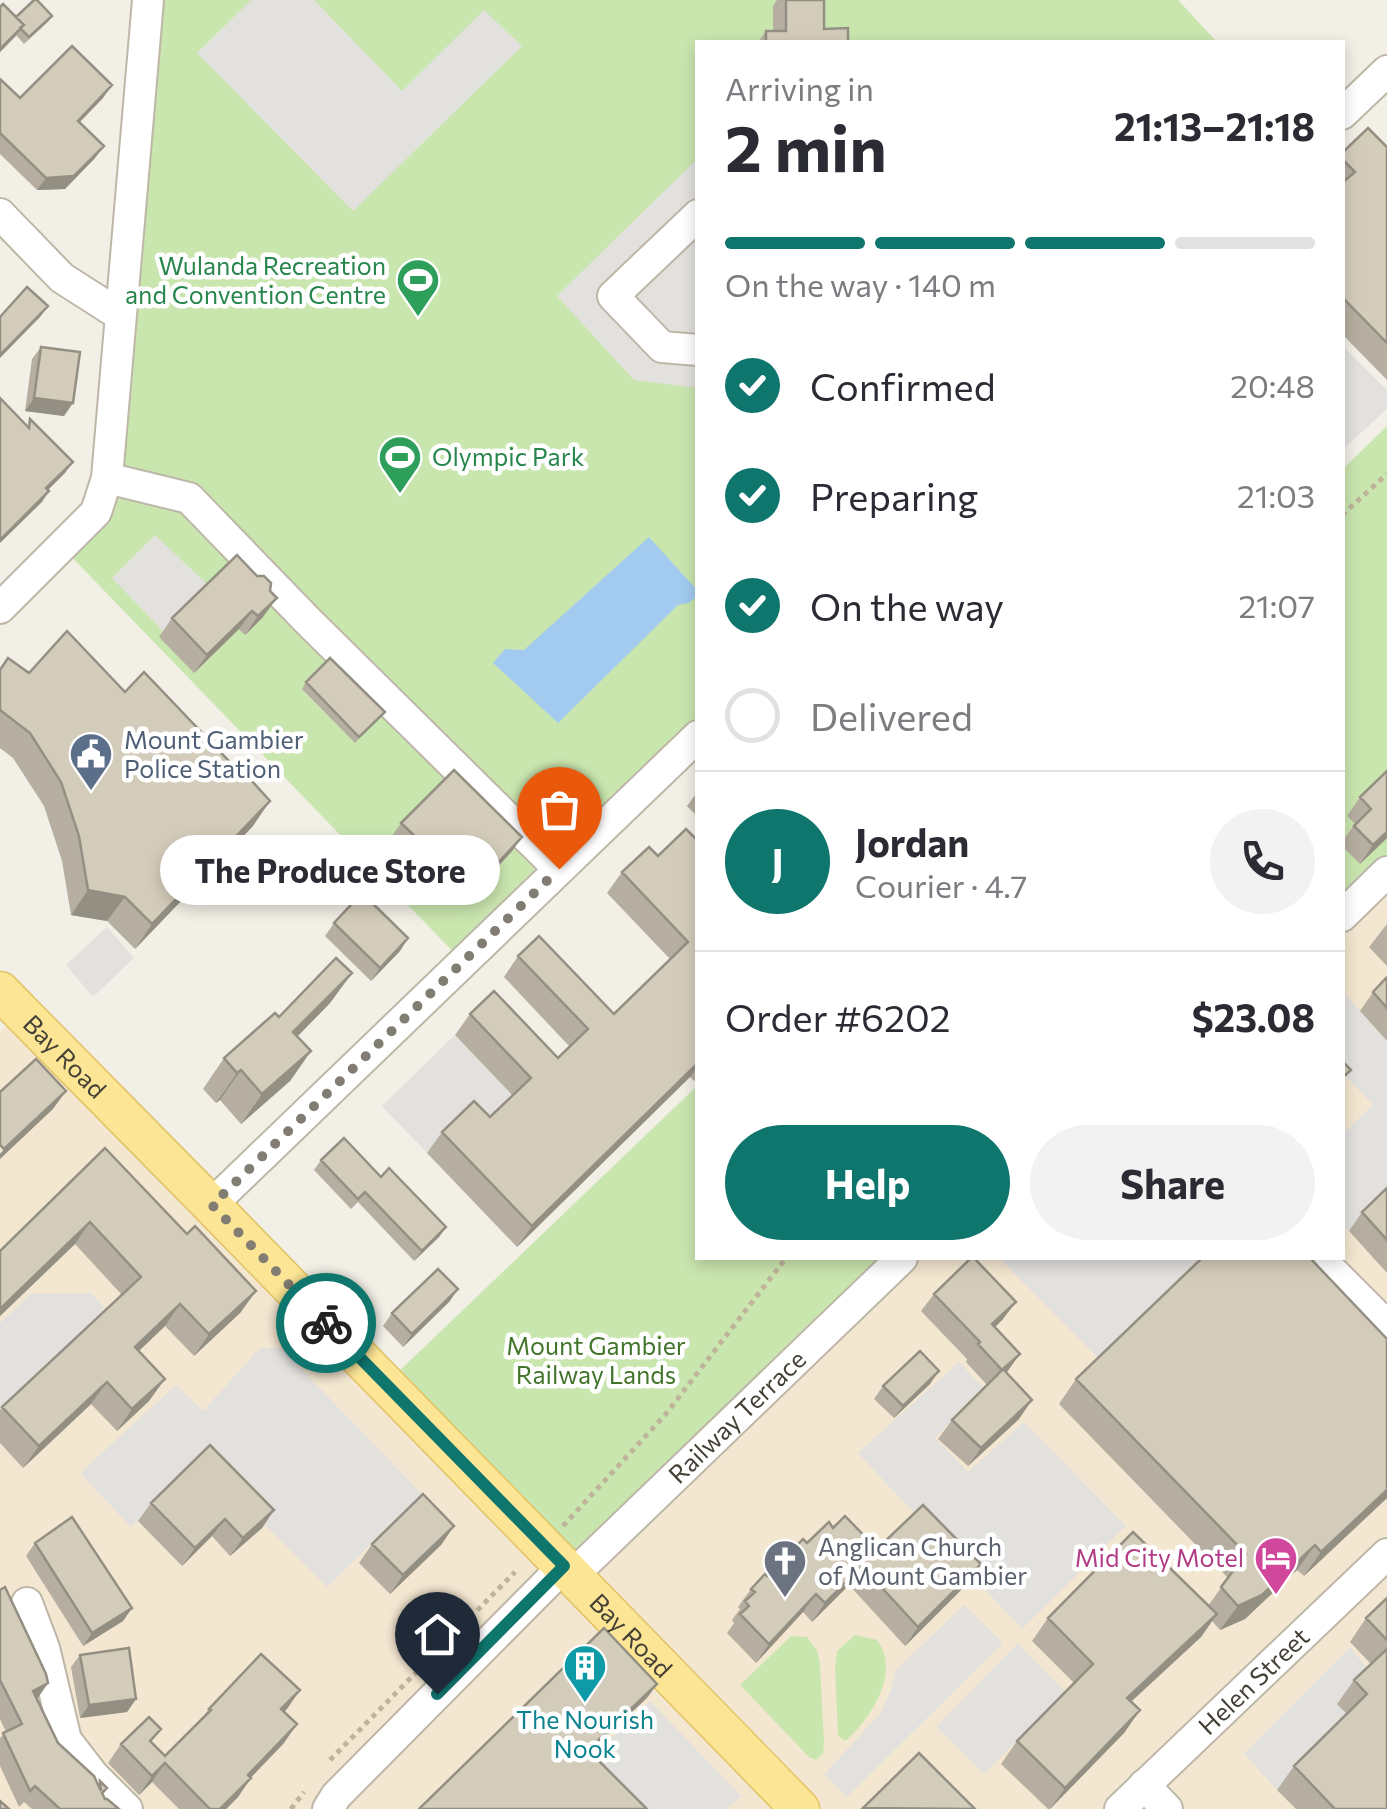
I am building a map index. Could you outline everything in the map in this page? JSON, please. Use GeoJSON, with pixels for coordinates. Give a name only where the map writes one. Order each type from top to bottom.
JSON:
{"type":"FeatureCollection","features":[{"type":"Feature","properties":{"kind":"main road","name":"Bay Road"},"geometry":{"type":"LineString","coordinates":[[7,1011],[212,1205],[800,1809]]}},
{"type":"Feature","properties":{"kind":"street"},"geometry":{"type":"LineString","coordinates":[[0,608],[96,512],[107,478],[148,0]]}},
{"type":"Feature","properties":{"kind":"street"},"geometry":{"type":"LineString","coordinates":[[1345,111],[1387,72]]}},
{"type":"Feature","properties":{"kind":"street"},"geometry":{"type":"LineString","coordinates":[[0,214],[62,278],[120,314]]}},
{"type":"Feature","properties":{"kind":"street"},"geometry":{"type":"LineString","coordinates":[[695,218],[613,296],[662,347],[695,350]]}},
{"type":"Feature","properties":{"kind":"street"},"geometry":{"type":"LineString","coordinates":[[107,478],[189,498],[559,869]]}},
{"type":"Feature","properties":{"kind":"street"},"geometry":{"type":"LineString","coordinates":[[212,1205],[695,739]]}},
{"type":"Feature","properties":{"kind":"street"},"geometry":{"type":"LineString","coordinates":[[1345,913],[1387,872]]}},
{"type":"Feature","properties":{"kind":"street","name":"Railway Terrace"},"geometry":{"type":"LineString","coordinates":[[328,1809],[336,1796],[560,1562],[900,1260]]}},
{"type":"Feature","properties":{"kind":"street"},"geometry":{"type":"LineString","coordinates":[[1321,1260],[1387,1326]]}},
{"type":"Feature","properties":{"kind":"street","name":"Helen Street"},"geometry":{"type":"LineString","coordinates":[[1120,1809],[1387,1554]]}},
{"type":"Feature","properties":{"kind":"street"},"geometry":{"type":"LineString","coordinates":[[27,1603],[44,1648],[66,1740],[93,1776],[127,1809]]}},
{"type":"Feature","properties":{"kind":"street"},"geometry":{"type":"LineString","coordinates":[[1144,1785],[1167,1809]]}},
{"type":"Feature","properties":{"kind":"path"},"geometry":{"type":"LineString","coordinates":[[1345,512],[1387,474]]}},
{"type":"Feature","properties":{"kind":"path"},"geometry":{"type":"LineString","coordinates":[[560,1562],[574,1516],[666,1415],[784,1260]]}},
{"type":"Feature","properties":{"kind":"shaded area"},"geometry":{"type":"Polygon","coordinates":[[[251,0],[314,0],[402,91],[484,10],[522,46],[353,211],[197,53],[251,0]]]}},
{"type":"Feature","properties":{"kind":"shaded area"},"geometry":{"type":"Polygon","coordinates":[[[695,161],[695,388],[634,380],[557,296],[695,161]]]}},
{"type":"Feature","properties":{"kind":"shaded area"},"geometry":{"type":"Polygon","coordinates":[[[1345,348],[1387,390],[1387,409],[1345,447],[1345,348]]]}},
{"type":"Feature","properties":{"kind":"shaded area"},"geometry":{"type":"Polygon","coordinates":[[[155,535],[209,586],[163,631],[112,578],[155,535]]]}},
{"type":"Feature","properties":{"kind":"shaded area"},"geometry":{"type":"Polygon","coordinates":[[[1387,855],[1387,1809],[0,1809],[0,1032],[20,1012],[573,1575],[891,1260],[1345,1260],[1345,897],[1387,855]]]}},
{"type":"Feature","properties":{"kind":"shaded area"},"geometry":{"type":"Polygon","coordinates":[[[107,927],[134,958],[93,997],[66,965],[107,927]]]}},
{"type":"Feature","properties":{"kind":"shaded area"},"geometry":{"type":"Polygon","coordinates":[[[1345,994],[1387,1041],[1387,1194],[1349,1231],[1345,1227],[1345,1132],[1373,1105],[1345,1075],[1345,994]]]}},
{"type":"Feature","properties":{"kind":"shaded area"},"geometry":{"type":"Polygon","coordinates":[[[455,1035],[516,1099],[475,1138],[427,1153],[382,1106],[455,1035]]]}},
{"type":"Feature","properties":{"kind":"shaded area"},"geometry":{"type":"Polygon","coordinates":[[[1001,1260],[1208,1260],[1103,1363],[1001,1260]]]}},
{"type":"Feature","properties":{"kind":"shaded area"},"geometry":{"type":"Polygon","coordinates":[[[91,1293],[108,1312],[0,1413],[0,1323],[30,1294],[91,1293]]]}},
{"type":"Feature","properties":{"kind":"shaded area"},"geometry":{"type":"Polygon","coordinates":[[[260,1348],[281,1348],[422,1494],[327,1587],[199,1459],[131,1527],[80,1473],[176,1385],[203,1411],[260,1348]]]}},
{"type":"Feature","properties":{"kind":"shaded area"},"geometry":{"type":"Polygon","coordinates":[[[959,1362],[984,1388],[935,1438],[968,1472],[1024,1422],[1126,1526],[1022,1629],[858,1453],[959,1362]]]}},
{"type":"Feature","properties":{"kind":"shaded area"},"geometry":{"type":"Polygon","coordinates":[[[964,1605],[1003,1643],[847,1797],[824,1775],[881,1712],[896,1670],[964,1605]]]}},
{"type":"Feature","properties":{"kind":"shaded area"},"geometry":{"type":"Polygon","coordinates":[[[1018,1643],[1066,1692],[984,1774],[936,1727],[1018,1643]]]}},
{"type":"Feature","properties":{"kind":"shaded area"},"geometry":{"type":"Polygon","coordinates":[[[1350,1647],[1371,1673],[1365,1733],[1277,1790],[1244,1754],[1350,1647]]]}},
{"type":"Feature","properties":{"kind":"shaded area"},"geometry":{"type":"Polygon","coordinates":[[[650,1701],[741,1796],[727,1809],[627,1809],[584,1764],[650,1701]]]}},
{"type":"Feature","properties":{"kind":"green space","name":"Olympic Park"},"geometry":{"type":"Polygon","coordinates":[[[148,0],[1178,0],[1215,40],[695,40],[695,738],[463,962],[62,547],[96,512],[148,0]]]}},
{"type":"Feature","properties":{"kind":"green space"},"geometry":{"type":"Polygon","coordinates":[[[1387,426],[1387,855],[1345,897],[1345,467],[1387,426]]]}},
{"type":"Feature","properties":{"kind":"green space","name":"Mount Gambier Railway Lands"},"geometry":{"type":"Polygon","coordinates":[[[695,1088],[695,1260],[886,1260],[573,1563],[394,1376],[695,1088]]]}},
{"type":"Feature","properties":{"kind":"green space"},"geometry":{"type":"Polygon","coordinates":[[[855,1635],[877,1640],[884,1652],[885,1679],[866,1719],[843,1740],[838,1735],[835,1667],[837,1651],[855,1635]]]}},
{"type":"Feature","properties":{"kind":"green space"},"geometry":{"type":"Polygon","coordinates":[[[791,1636],[807,1637],[817,1650],[820,1664],[824,1744],[823,1754],[816,1760],[740,1685],[791,1636]]]}},
{"type":"Feature","properties":{"kind":"water"},"geometry":{"type":"Polygon","coordinates":[[[649,537],[695,588],[695,598],[678,605],[558,723],[493,663],[505,649],[524,650],[649,537]]]}},
{"type":"Feature","properties":{"kind":"building"},"geometry":{"type":"Polygon","coordinates":[[[34,0],[52,16],[29,37],[16,17],[34,0]]]}},
{"type":"Feature","properties":{"kind":"building"},"geometry":{"type":"Polygon","coordinates":[[[786,0],[824,0],[824,29],[848,28],[848,40],[766,40],[766,31],[786,31],[786,0]]]}},
{"type":"Feature","properties":{"kind":"building"},"geometry":{"type":"Polygon","coordinates":[[[3,4],[24,25],[0,49],[0,7],[3,4]]]}},
{"type":"Feature","properties":{"kind":"building"},"geometry":{"type":"Polygon","coordinates":[[[72,46],[112,85],[78,121],[104,146],[74,176],[46,178],[0,133],[0,79],[20,98],[72,46]]]}},
{"type":"Feature","properties":{"kind":"building"},"geometry":{"type":"Polygon","coordinates":[[[1368,128],[1387,147],[1387,343],[1345,300],[1345,180],[1355,172],[1345,162],[1345,150],[1368,128]]]}},
{"type":"Feature","properties":{"kind":"building"},"geometry":{"type":"Polygon","coordinates":[[[27,287],[48,306],[0,355],[0,317],[27,287]]]}},
{"type":"Feature","properties":{"kind":"building"},"geometry":{"type":"Polygon","coordinates":[[[41,347],[80,352],[73,403],[34,398],[41,347]]]}},
{"type":"Feature","properties":{"kind":"building"},"geometry":{"type":"Polygon","coordinates":[[[0,398],[29,428],[30,419],[73,462],[0,540],[0,398]]]}},
{"type":"Feature","properties":{"kind":"building"},"geometry":{"type":"Polygon","coordinates":[[[237,555],[257,576],[264,576],[271,583],[270,591],[277,598],[258,616],[252,611],[207,655],[172,618],[237,555]]]}},
{"type":"Feature","properties":{"kind":"building"},"geometry":{"type":"Polygon","coordinates":[[[67,631],[125,692],[144,672],[270,801],[152,924],[125,897],[88,890],[79,836],[61,782],[30,733],[0,710],[0,670],[8,658],[29,673],[67,631]]]}},
{"type":"Feature","properties":{"kind":"building"},"geometry":{"type":"Polygon","coordinates":[[[330,658],[385,712],[359,737],[306,682],[330,658]]]}},
{"type":"Feature","properties":{"kind":"building"},"geometry":{"type":"Polygon","coordinates":[[[454,770],[522,837],[472,891],[401,823],[454,770]]]}},
{"type":"Feature","properties":{"kind":"building"},"geometry":{"type":"Polygon","coordinates":[[[1387,771],[1387,832],[1373,845],[1354,826],[1371,809],[1360,797],[1387,771]]]}},
{"type":"Feature","properties":{"kind":"building"},"geometry":{"type":"Polygon","coordinates":[[[686,829],[695,838],[695,1066],[532,1226],[442,1132],[474,1101],[490,1117],[531,1078],[470,1014],[494,991],[558,1058],[588,1029],[518,956],[539,936],[614,1014],[688,942],[622,872],[649,847],[658,856],[686,829]]]}},
{"type":"Feature","properties":{"kind":"building"},"geometry":{"type":"Polygon","coordinates":[[[362,893],[408,938],[380,968],[334,923],[362,893]]]}},
{"type":"Feature","properties":{"kind":"building"},"geometry":{"type":"Polygon","coordinates":[[[336,958],[352,973],[293,1032],[311,1051],[262,1094],[224,1058],[275,1013],[279,1017],[336,958]]]}},
{"type":"Feature","properties":{"kind":"building"},"geometry":{"type":"Polygon","coordinates":[[[1387,977],[1387,1008],[1373,992],[1387,977]]]}},
{"type":"Feature","properties":{"kind":"building"},"geometry":{"type":"Polygon","coordinates":[[[36,1059],[66,1091],[4,1149],[0,1145],[0,1092],[36,1059]]]}},
{"type":"Feature","properties":{"kind":"building"},"geometry":{"type":"Polygon","coordinates":[[[344,1138],[381,1177],[389,1168],[446,1227],[422,1251],[365,1192],[358,1199],[321,1160],[344,1138]]]}},
{"type":"Feature","properties":{"kind":"building"},"geometry":{"type":"Polygon","coordinates":[[[105,1148],[187,1234],[195,1226],[256,1291],[209,1334],[180,1304],[135,1347],[165,1379],[132,1409],[107,1382],[39,1446],[2,1407],[141,1277],[90,1222],[0,1309],[0,1251],[105,1148]]]}},
{"type":"Feature","properties":{"kind":"building"},"geometry":{"type":"Polygon","coordinates":[[[1387,1188],[1387,1240],[1362,1212],[1387,1188]]]}},
{"type":"Feature","properties":{"kind":"building"},"geometry":{"type":"Polygon","coordinates":[[[969,1260],[976,1260],[1016,1302],[992,1324],[1020,1354],[1002,1370],[934,1294],[969,1260]]]}},
{"type":"Feature","properties":{"kind":"building"},"geometry":{"type":"Polygon","coordinates":[[[1200,1260],[1312,1260],[1387,1339],[1387,1490],[1321,1552],[1315,1545],[1262,1595],[1238,1606],[1221,1587],[1246,1554],[1076,1379],[1200,1260]]]}},
{"type":"Feature","properties":{"kind":"building"},"geometry":{"type":"Polygon","coordinates":[[[438,1269],[458,1289],[412,1334],[392,1313],[438,1269]]]}},
{"type":"Feature","properties":{"kind":"building"},"geometry":{"type":"Polygon","coordinates":[[[920,1351],[939,1371],[903,1406],[883,1386],[920,1351]]]}},
{"type":"Feature","properties":{"kind":"building"},"geometry":{"type":"Polygon","coordinates":[[[1003,1369],[1032,1400],[981,1448],[952,1420],[1003,1369]]]}},
{"type":"Feature","properties":{"kind":"building"},"geometry":{"type":"Polygon","coordinates":[[[210,1445],[274,1510],[243,1538],[225,1519],[195,1548],[151,1503],[210,1445]]]}},
{"type":"Feature","properties":{"kind":"building"},"geometry":{"type":"Polygon","coordinates":[[[423,1494],[454,1526],[403,1575],[372,1544],[423,1494]]]}},
{"type":"Feature","properties":{"kind":"building"},"geometry":{"type":"Polygon","coordinates":[[[923,1505],[981,1564],[918,1627],[862,1566],[825,1603],[816,1594],[769,1644],[740,1614],[749,1606],[745,1601],[755,1592],[751,1589],[765,1574],[803,1539],[807,1543],[829,1522],[833,1528],[845,1516],[877,1549],[923,1505]]]}},
{"type":"Feature","properties":{"kind":"building"},"geometry":{"type":"Polygon","coordinates":[[[72,1517],[132,1608],[92,1633],[35,1543],[72,1517]]]}},
{"type":"Feature","properties":{"kind":"building"},"geometry":{"type":"Polygon","coordinates":[[[1133,1532],[1217,1614],[1127,1698],[1140,1710],[1065,1788],[1017,1741],[1093,1664],[1048,1618],[1133,1532]]]}},
{"type":"Feature","properties":{"kind":"building"},"geometry":{"type":"Polygon","coordinates":[[[5,1587],[46,1674],[48,1683],[33,1691],[58,1743],[94,1776],[101,1791],[100,1781],[107,1788],[102,1793],[105,1799],[119,1809],[60,1809],[35,1786],[30,1791],[3,1733],[22,1724],[0,1680],[0,1590],[5,1587]]]}},
{"type":"Feature","properties":{"kind":"building"},"geometry":{"type":"Polygon","coordinates":[[[1387,1598],[1387,1640],[1366,1618],[1387,1598]]]}},
{"type":"Feature","properties":{"kind":"building"},"geometry":{"type":"Polygon","coordinates":[[[604,1628],[657,1684],[588,1750],[647,1809],[419,1809],[604,1628]]]}},
{"type":"Feature","properties":{"kind":"building"},"geometry":{"type":"Polygon","coordinates":[[[129,1648],[136,1699],[89,1705],[80,1655],[129,1648]]]}},
{"type":"Feature","properties":{"kind":"building"},"geometry":{"type":"Polygon","coordinates":[[[1387,1649],[1387,1809],[1335,1809],[1294,1766],[1367,1694],[1354,1680],[1387,1649]]]}},
{"type":"Feature","properties":{"kind":"building"},"geometry":{"type":"Polygon","coordinates":[[[261,1654],[300,1690],[281,1709],[297,1724],[220,1809],[210,1809],[165,1763],[152,1776],[121,1744],[149,1717],[161,1729],[150,1741],[165,1756],[261,1654]]]}},
{"type":"Feature","properties":{"kind":"building"},"geometry":{"type":"Polygon","coordinates":[[[919,1753],[975,1809],[863,1808],[919,1753]]]}},
{"type":"Feature","properties":{"kind":"way so far"},"geometry":{"type":"LineString","coordinates":[[326,1323],[212,1205],[559,869]]}},
{"type":"Feature","properties":{"kind":"place","name":"Wulanda Recreation and Convention Centre"},"geometry":{"type":"Point","coordinates":[418,318]}},
{"type":"Feature","properties":{"kind":"place","name":"Olympic Park"},"geometry":{"type":"Point","coordinates":[400,495]}},
{"type":"Feature","properties":{"kind":"place","name":"Mount Gambier Police Station"},"geometry":{"type":"Point","coordinates":[91,792]}},
{"type":"Feature","properties":{"kind":"place","name":"The Produce Store"},"geometry":{"type":"Point","coordinates":[559,869]}},
{"type":"Feature","properties":{"kind":"place","name":"Mid City Motel"},"geometry":{"type":"Point","coordinates":[1276,1596]}},
{"type":"Feature","properties":{"kind":"place","name":"Anglican Church of Mount Gambier"},"geometry":{"type":"Point","coordinates":[785,1599]}},
{"type":"Feature","properties":{"kind":"place","name":"The Nourish Nook"},"geometry":{"type":"Point","coordinates":[585,1704]}},
{"type":"Feature","properties":{"kind":"route"},"geometry":{"type":"LineString","coordinates":[[326,1323],[564,1566],[437,1694]]}}]}
